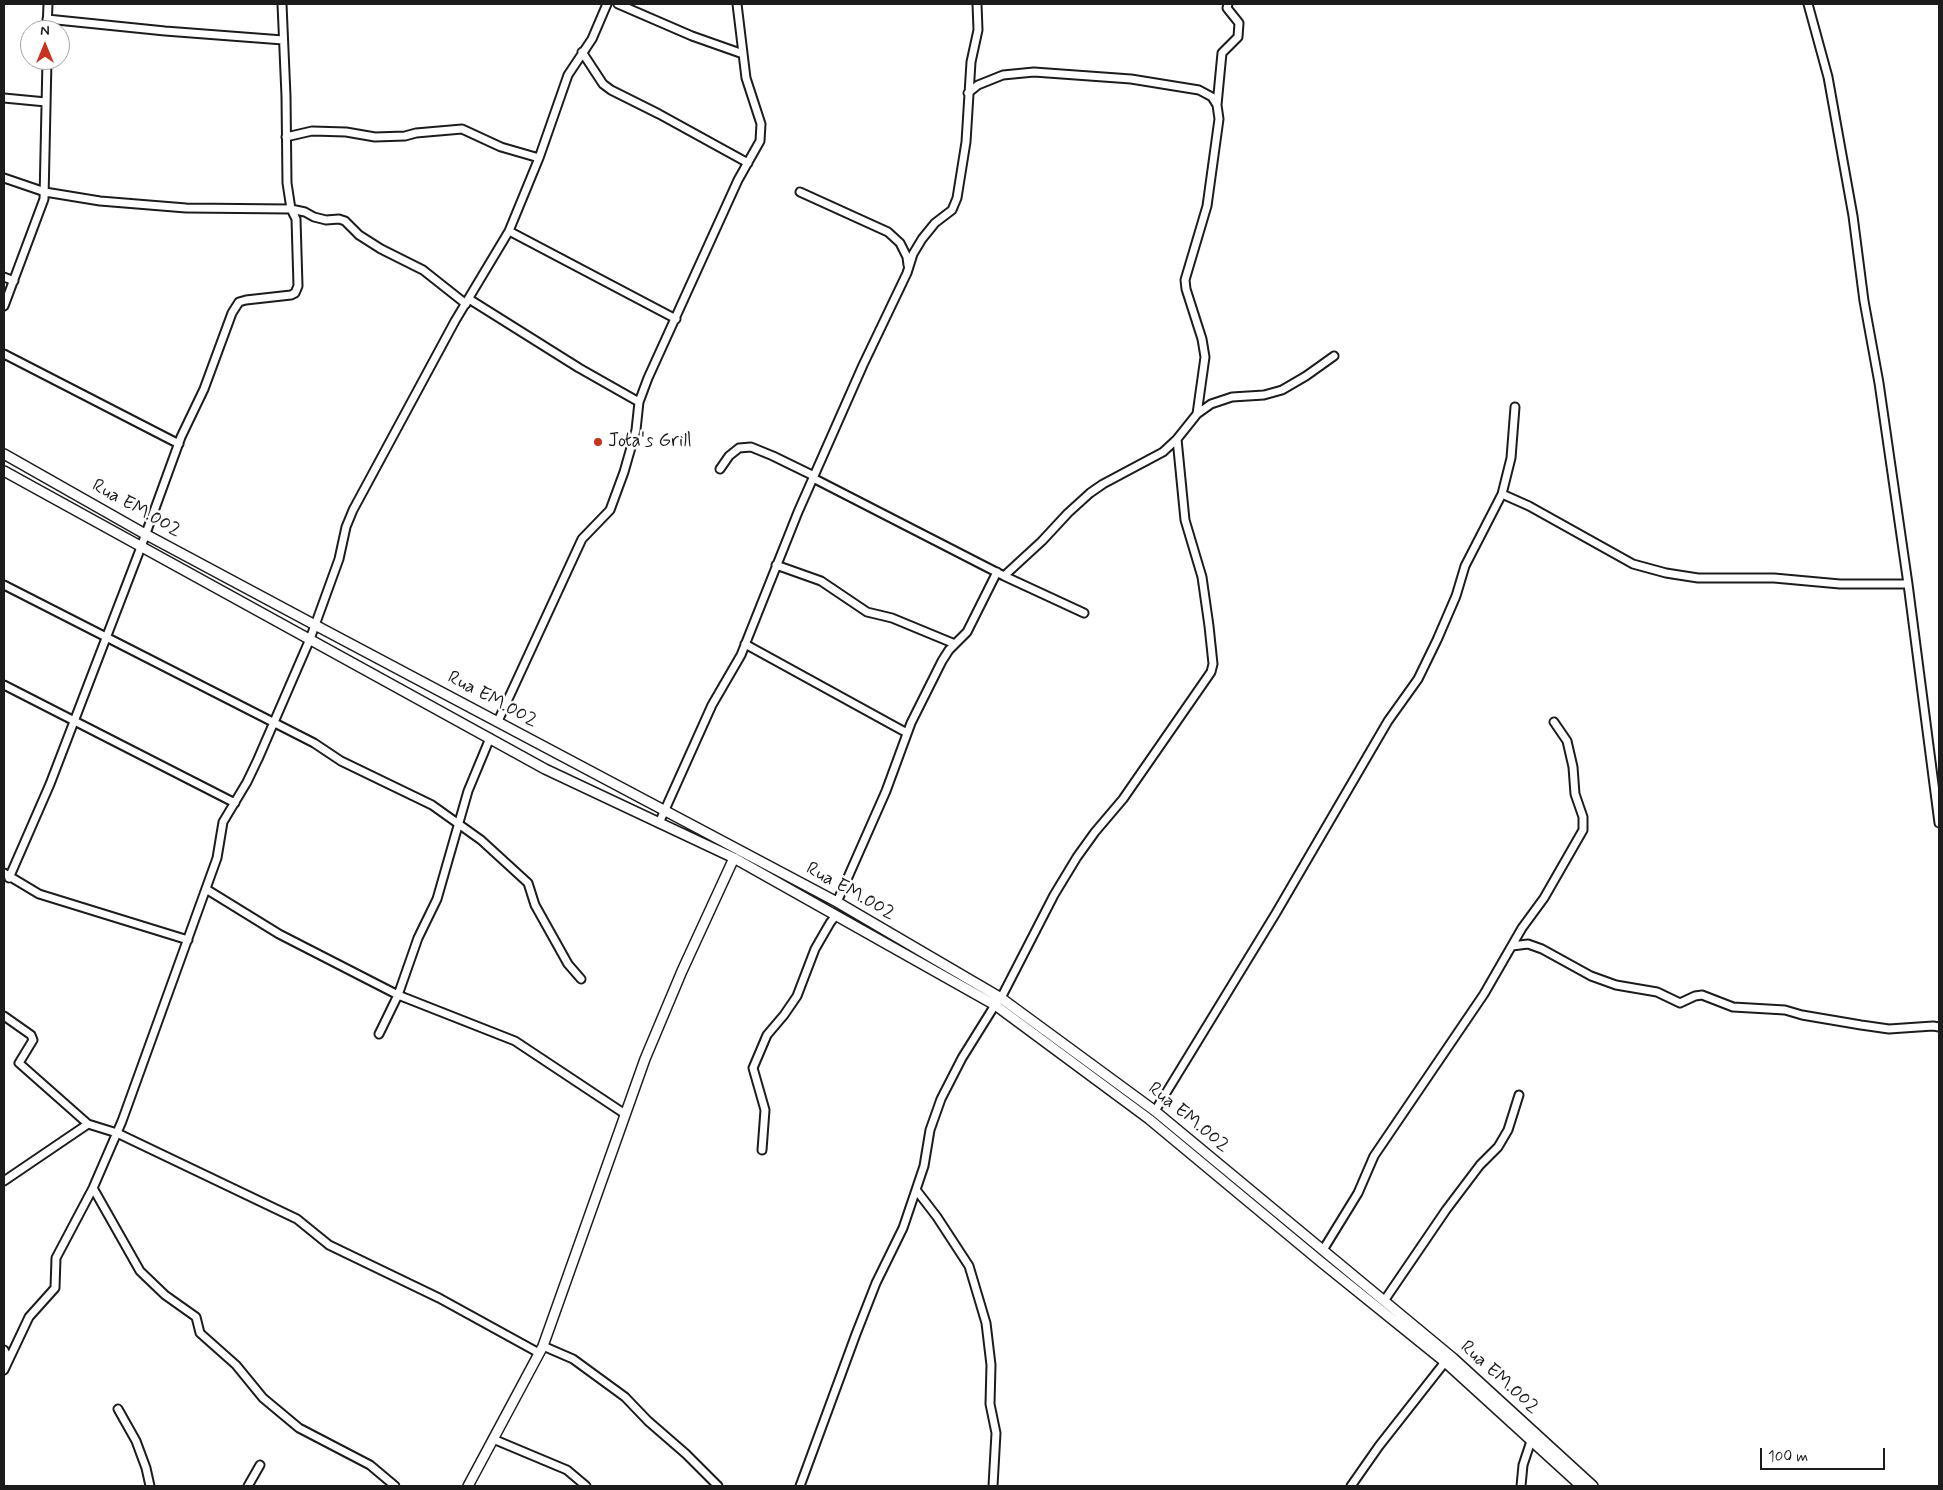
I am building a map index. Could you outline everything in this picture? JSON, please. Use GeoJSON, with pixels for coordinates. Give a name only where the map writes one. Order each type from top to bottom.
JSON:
{"type":"FeatureCollection","features":[{"type":"Feature","properties":{"kind":"street"},"geometry":{"type":"LineString","coordinates":[[48,4],[47,19],[283,40]]}},
{"type":"Feature","properties":{"kind":"street"},"geometry":{"type":"LineString","coordinates":[[188,940],[39,894],[7,876],[50,784],[179,444],[204,389],[232,313],[239,302],[291,295],[295,293],[298,286],[296,219],[291,209],[287,183],[282,4]]}},
{"type":"Feature","properties":{"kind":"street"},"geometry":{"type":"LineString","coordinates":[[4,1370],[29,1317],[55,1288],[56,1258],[93,1188],[118,1133],[217,858],[223,822],[258,759],[310,639],[353,510],[427,373],[509,231],[540,158],[568,75],[592,39],[607,4]]}},
{"type":"Feature","properties":{"kind":"street"},"geometry":{"type":"LineString","coordinates":[[618,4],[692,36],[743,54]]}},
{"type":"Feature","properties":{"kind":"street"},"geometry":{"type":"LineString","coordinates":[[498,721],[582,539],[610,510],[622,478],[636,430],[639,402],[665,340],[760,141],[762,124],[746,78],[737,4]]}},
{"type":"Feature","properties":{"kind":"street"},"geometry":{"type":"LineString","coordinates":[[659,823],[712,705],[745,644],[813,477],[909,267],[913,254],[922,238],[935,223],[952,210],[957,198],[966,142],[970,62],[978,30],[977,4]]}},
{"type":"Feature","properties":{"kind":"street"},"geometry":{"type":"LineString","coordinates":[[1197,414],[1205,357],[1202,339],[1186,289],[1185,280],[1207,206],[1219,119],[1217,105],[1222,54],[1238,38],[1239,23],[1227,8],[1228,4]]}},
{"type":"Feature","properties":{"kind":"street"},"geometry":{"type":"LineString","coordinates":[[1808,4],[1828,78],[1853,216],[1864,302],[1908,584],[1939,823]]}},
{"type":"Feature","properties":{"kind":"street"},"geometry":{"type":"LineString","coordinates":[[582,52],[603,84],[611,90],[748,163]]}},
{"type":"Feature","properties":{"kind":"street"},"geometry":{"type":"LineString","coordinates":[[4,306],[44,199],[47,70]]}},
{"type":"Feature","properties":{"kind":"street"},"geometry":{"type":"LineString","coordinates":[[968,93],[978,85],[1003,75],[1034,72],[1078,74],[1132,79],[1198,90],[1212,97],[1217,105]]}},
{"type":"Feature","properties":{"kind":"street"},"geometry":{"type":"LineString","coordinates":[[4,98],[46,102]]}},
{"type":"Feature","properties":{"kind":"street"},"geometry":{"type":"LineString","coordinates":[[286,137],[312,131],[346,132],[375,137],[462,130],[501,147],[540,158]]}},
{"type":"Feature","properties":{"kind":"street"},"geometry":{"type":"LineString","coordinates":[[4,178],[44,192],[100,202],[186,208],[291,209],[326,220],[345,222],[359,235],[381,249],[423,270],[468,301],[639,402]]}},
{"type":"Feature","properties":{"kind":"street"},"geometry":{"type":"LineString","coordinates":[[800,192],[888,232],[900,243],[907,257],[909,267]]}},
{"type":"Feature","properties":{"kind":"street"},"geometry":{"type":"LineString","coordinates":[[509,231],[676,319]]}},
{"type":"Feature","properties":{"kind":"street"},"geometry":{"type":"LineString","coordinates":[[4,277],[14,281]]}},
{"type":"Feature","properties":{"kind":"street"},"geometry":{"type":"LineString","coordinates":[[4,354],[179,444]]}},
{"type":"Feature","properties":{"kind":"street"},"geometry":{"type":"LineString","coordinates":[[837,902],[886,791],[907,733],[942,661],[967,632],[1001,574],[1042,541],[1090,492],[1163,452],[1177,439],[1197,414],[1211,404],[1232,397],[1264,395],[1282,390],[1334,356]]}},
{"type":"Feature","properties":{"kind":"street"},"geometry":{"type":"LineString","coordinates":[[1155,1111],[1276,913],[1388,721],[1418,679],[1456,596],[1465,566],[1502,494],[1511,458],[1514,407]]}},
{"type":"Feature","properties":{"kind":"street"},"geometry":{"type":"LineString","coordinates":[[800,1486],[876,1283],[903,1228],[917,1191],[924,1166],[930,1130],[941,1099],[962,1058],[1001,998],[1054,895],[1077,856],[1128,792],[1211,672],[1213,664],[1202,577],[1185,520],[1177,439]]}},
{"type":"Feature","properties":{"kind":"street"},"geometry":{"type":"LineString","coordinates":[[720,469],[729,456],[739,448],[750,447],[773,456],[1001,574],[1084,614]]}},
{"type":"Feature","properties":{"kind":"street","name":"Rua EM.002"},"geometry":{"type":"LineString","coordinates":[[4,454],[145,534],[837,902],[1001,998],[1155,1111],[1454,1358],[1593,1486]]}},
{"type":"Feature","properties":{"kind":"street","name":"Rua EM.002"},"geometry":{"type":"LineString","coordinates":[[4,471],[545,769],[734,858],[995,1005],[1149,1119],[1445,1362],[1582,1486]]}},
{"type":"Feature","properties":{"kind":"street"},"geometry":{"type":"LineString","coordinates":[[1502,494],[1529,506],[1633,564],[1666,573],[1698,578],[1774,578],[1840,584],[1908,584]]}},
{"type":"Feature","properties":{"kind":"street"},"geometry":{"type":"LineString","coordinates":[[776,565],[821,581],[867,612],[892,618],[955,644]]}},
{"type":"Feature","properties":{"kind":"street"},"geometry":{"type":"LineString","coordinates":[[4,585],[274,722],[341,760],[432,805],[480,840],[528,883],[535,905],[568,964],[580,979]]}},
{"type":"Feature","properties":{"kind":"street"},"geometry":{"type":"LineString","coordinates":[[745,644],[907,733]]}},
{"type":"Feature","properties":{"kind":"street"},"geometry":{"type":"LineString","coordinates":[[4,684],[235,803]]}},
{"type":"Feature","properties":{"kind":"street"},"geometry":{"type":"LineString","coordinates":[[1323,1250],[1358,1193],[1374,1156],[1484,994],[1522,928],[1544,898],[1583,830],[1584,817],[1575,794],[1573,767],[1567,741],[1554,722]]}},
{"type":"Feature","properties":{"kind":"street"},"geometry":{"type":"LineString","coordinates":[[379,1034],[398,995],[418,938],[437,898],[468,791],[490,738]]}},
{"type":"Feature","properties":{"kind":"street"},"geometry":{"type":"LineString","coordinates":[[468,1486],[541,1350],[645,1059],[682,971],[734,858]]}},
{"type":"Feature","properties":{"kind":"street"},"geometry":{"type":"LineString","coordinates":[[206,889],[280,934],[398,995],[516,1041],[625,1114]]}},
{"type":"Feature","properties":{"kind":"street"},"geometry":{"type":"LineString","coordinates":[[762,1150],[765,1110],[753,1068],[767,1035],[784,1015],[796,996],[816,949],[830,922],[836,915]]}},
{"type":"Feature","properties":{"kind":"street"},"geometry":{"type":"LineString","coordinates":[[1512,946],[1528,944],[1542,949],[1591,976],[1616,985],[1657,992],[1680,1003],[1702,995],[1733,1007],[1785,1010],[1802,1015],[1889,1029],[1939,1027]]}},
{"type":"Feature","properties":{"kind":"street"},"geometry":{"type":"LineString","coordinates":[[4,1016],[32,1035],[33,1040],[19,1063],[88,1124],[118,1133],[297,1219],[329,1244],[541,1350],[573,1359],[625,1397],[718,1486]]}},
{"type":"Feature","properties":{"kind":"street"},"geometry":{"type":"LineString","coordinates":[[1384,1301],[1446,1210],[1480,1166],[1498,1147],[1508,1130],[1519,1095]]}},
{"type":"Feature","properties":{"kind":"street"},"geometry":{"type":"LineString","coordinates":[[4,1181],[88,1124]]}},
{"type":"Feature","properties":{"kind":"street"},"geometry":{"type":"LineString","coordinates":[[93,1188],[140,1271],[165,1295],[196,1317],[200,1333],[236,1365],[263,1398],[299,1428],[370,1464],[395,1486]]}},
{"type":"Feature","properties":{"kind":"street"},"geometry":{"type":"LineString","coordinates":[[917,1191],[937,1217],[969,1266],[984,1315],[990,1343],[992,1365],[990,1404],[996,1433],[993,1486]]}},
{"type":"Feature","properties":{"kind":"street"},"geometry":{"type":"LineString","coordinates":[[4,1350],[9,1359]]}},
{"type":"Feature","properties":{"kind":"street"},"geometry":{"type":"LineString","coordinates":[[1351,1486],[1379,1446],[1445,1362]]}},
{"type":"Feature","properties":{"kind":"street"},"geometry":{"type":"LineString","coordinates":[[118,1409],[136,1441],[146,1468],[150,1486]]}},
{"type":"Feature","properties":{"kind":"street"},"geometry":{"type":"LineString","coordinates":[[493,1439],[567,1470],[586,1486]]}},
{"type":"Feature","properties":{"kind":"street"},"geometry":{"type":"LineString","coordinates":[[1521,1486],[1523,1465],[1531,1441]]}},
{"type":"Feature","properties":{"kind":"street"},"geometry":{"type":"LineString","coordinates":[[248,1486],[260,1465]]}},
{"type":"Feature","properties":{"kind":"place","name":"Jota's Grill"},"geometry":{"type":"Point","coordinates":[598,442]}}]}
